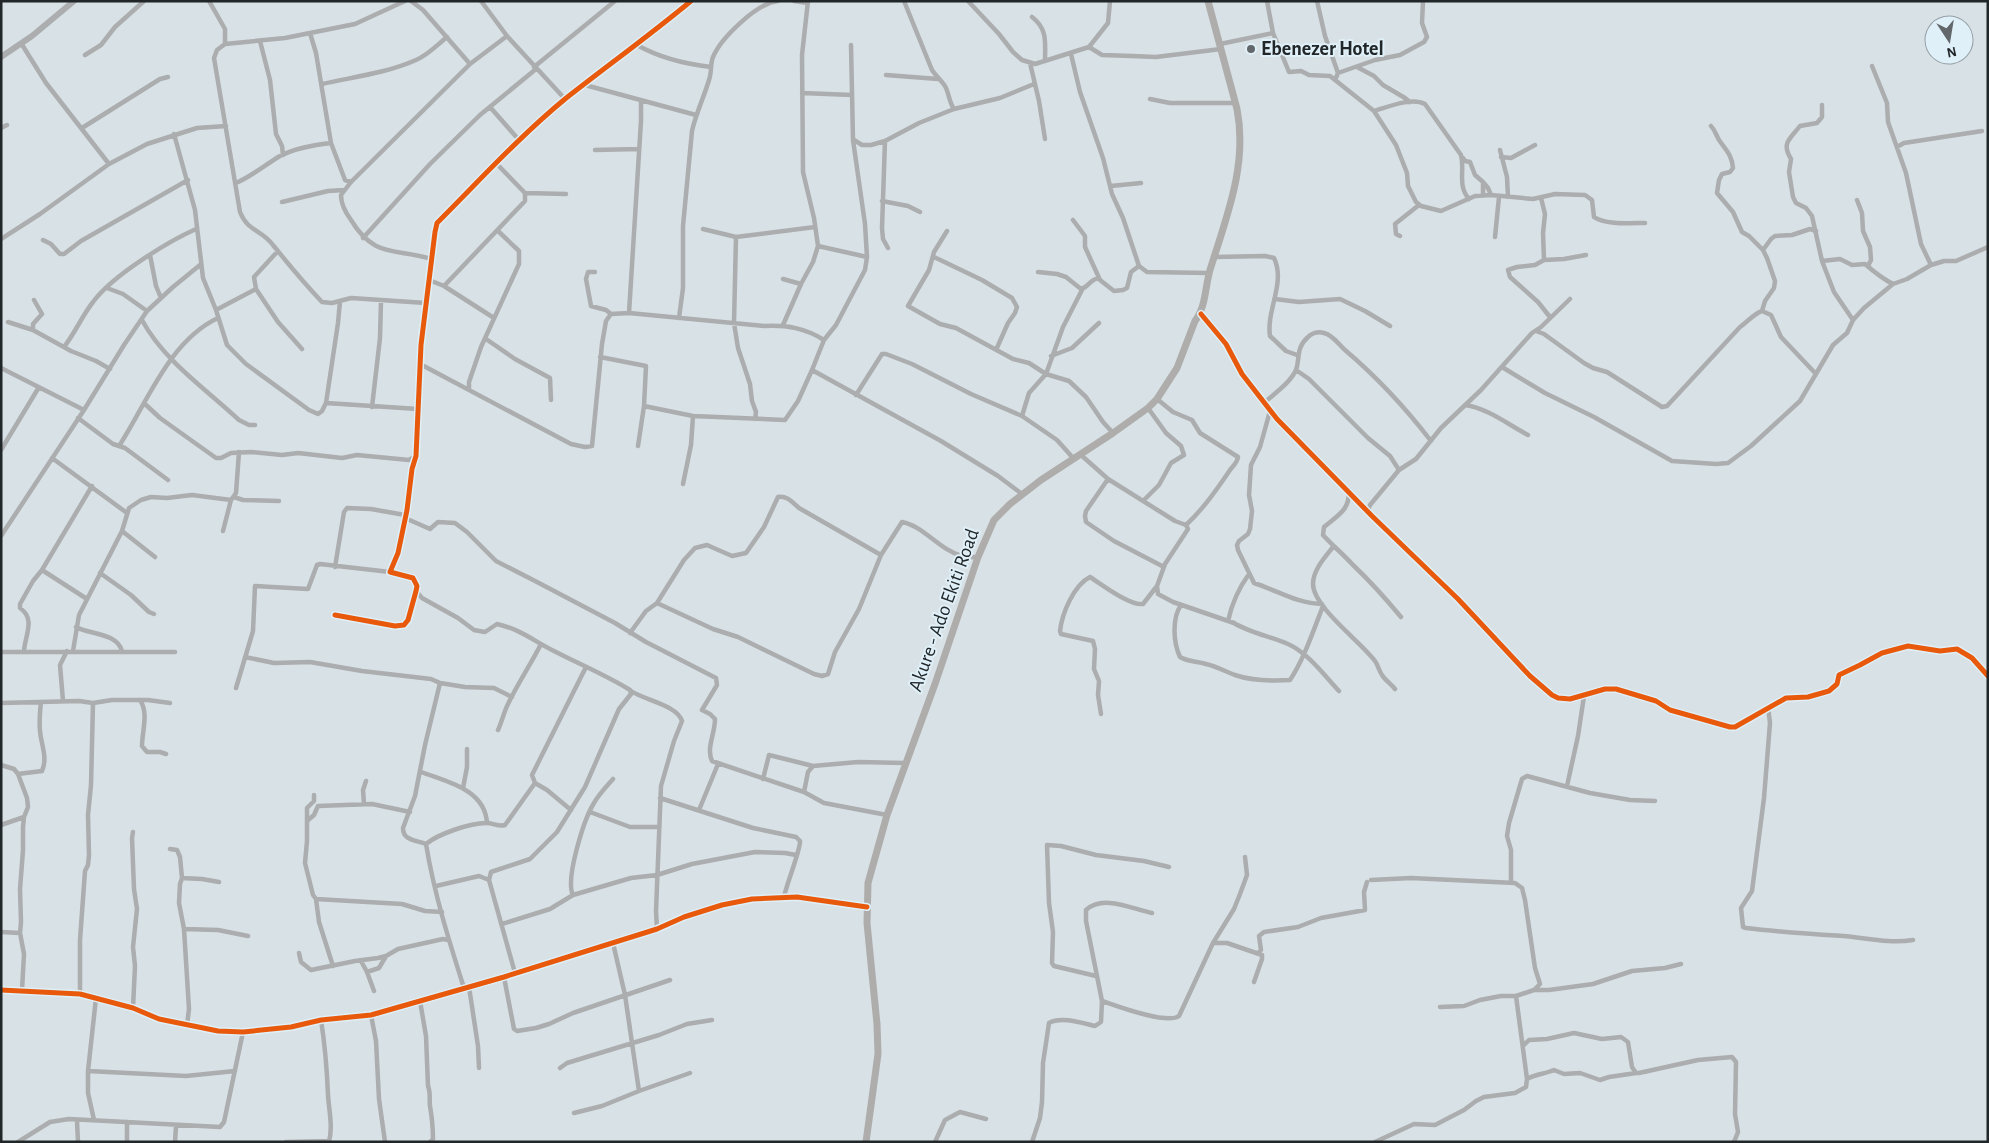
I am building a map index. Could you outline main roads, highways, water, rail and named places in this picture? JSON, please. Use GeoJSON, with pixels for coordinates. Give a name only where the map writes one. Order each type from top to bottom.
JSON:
{"type":"FeatureCollection","features":[{"type":"Feature","properties":{"kind":"main road","name":"Akure - Ado Ekiti Road"},"geometry":{"type":"LineString","coordinates":[[866,1142],[878,1054],[867,907],[871,873],[886,815],[978,557],[994,520],[1010,504],[1148,408],[1157,399],[1172,378],[1195,321],[1201,314],[1209,273],[1236,184],[1241,148],[1240,122],[1236,103],[1208,1]]}},
{"type":"Feature","properties":{"kind":"place","name":"Ebenezer Hotel"},"geometry":{"type":"Point","coordinates":[1251,49]}}]}
